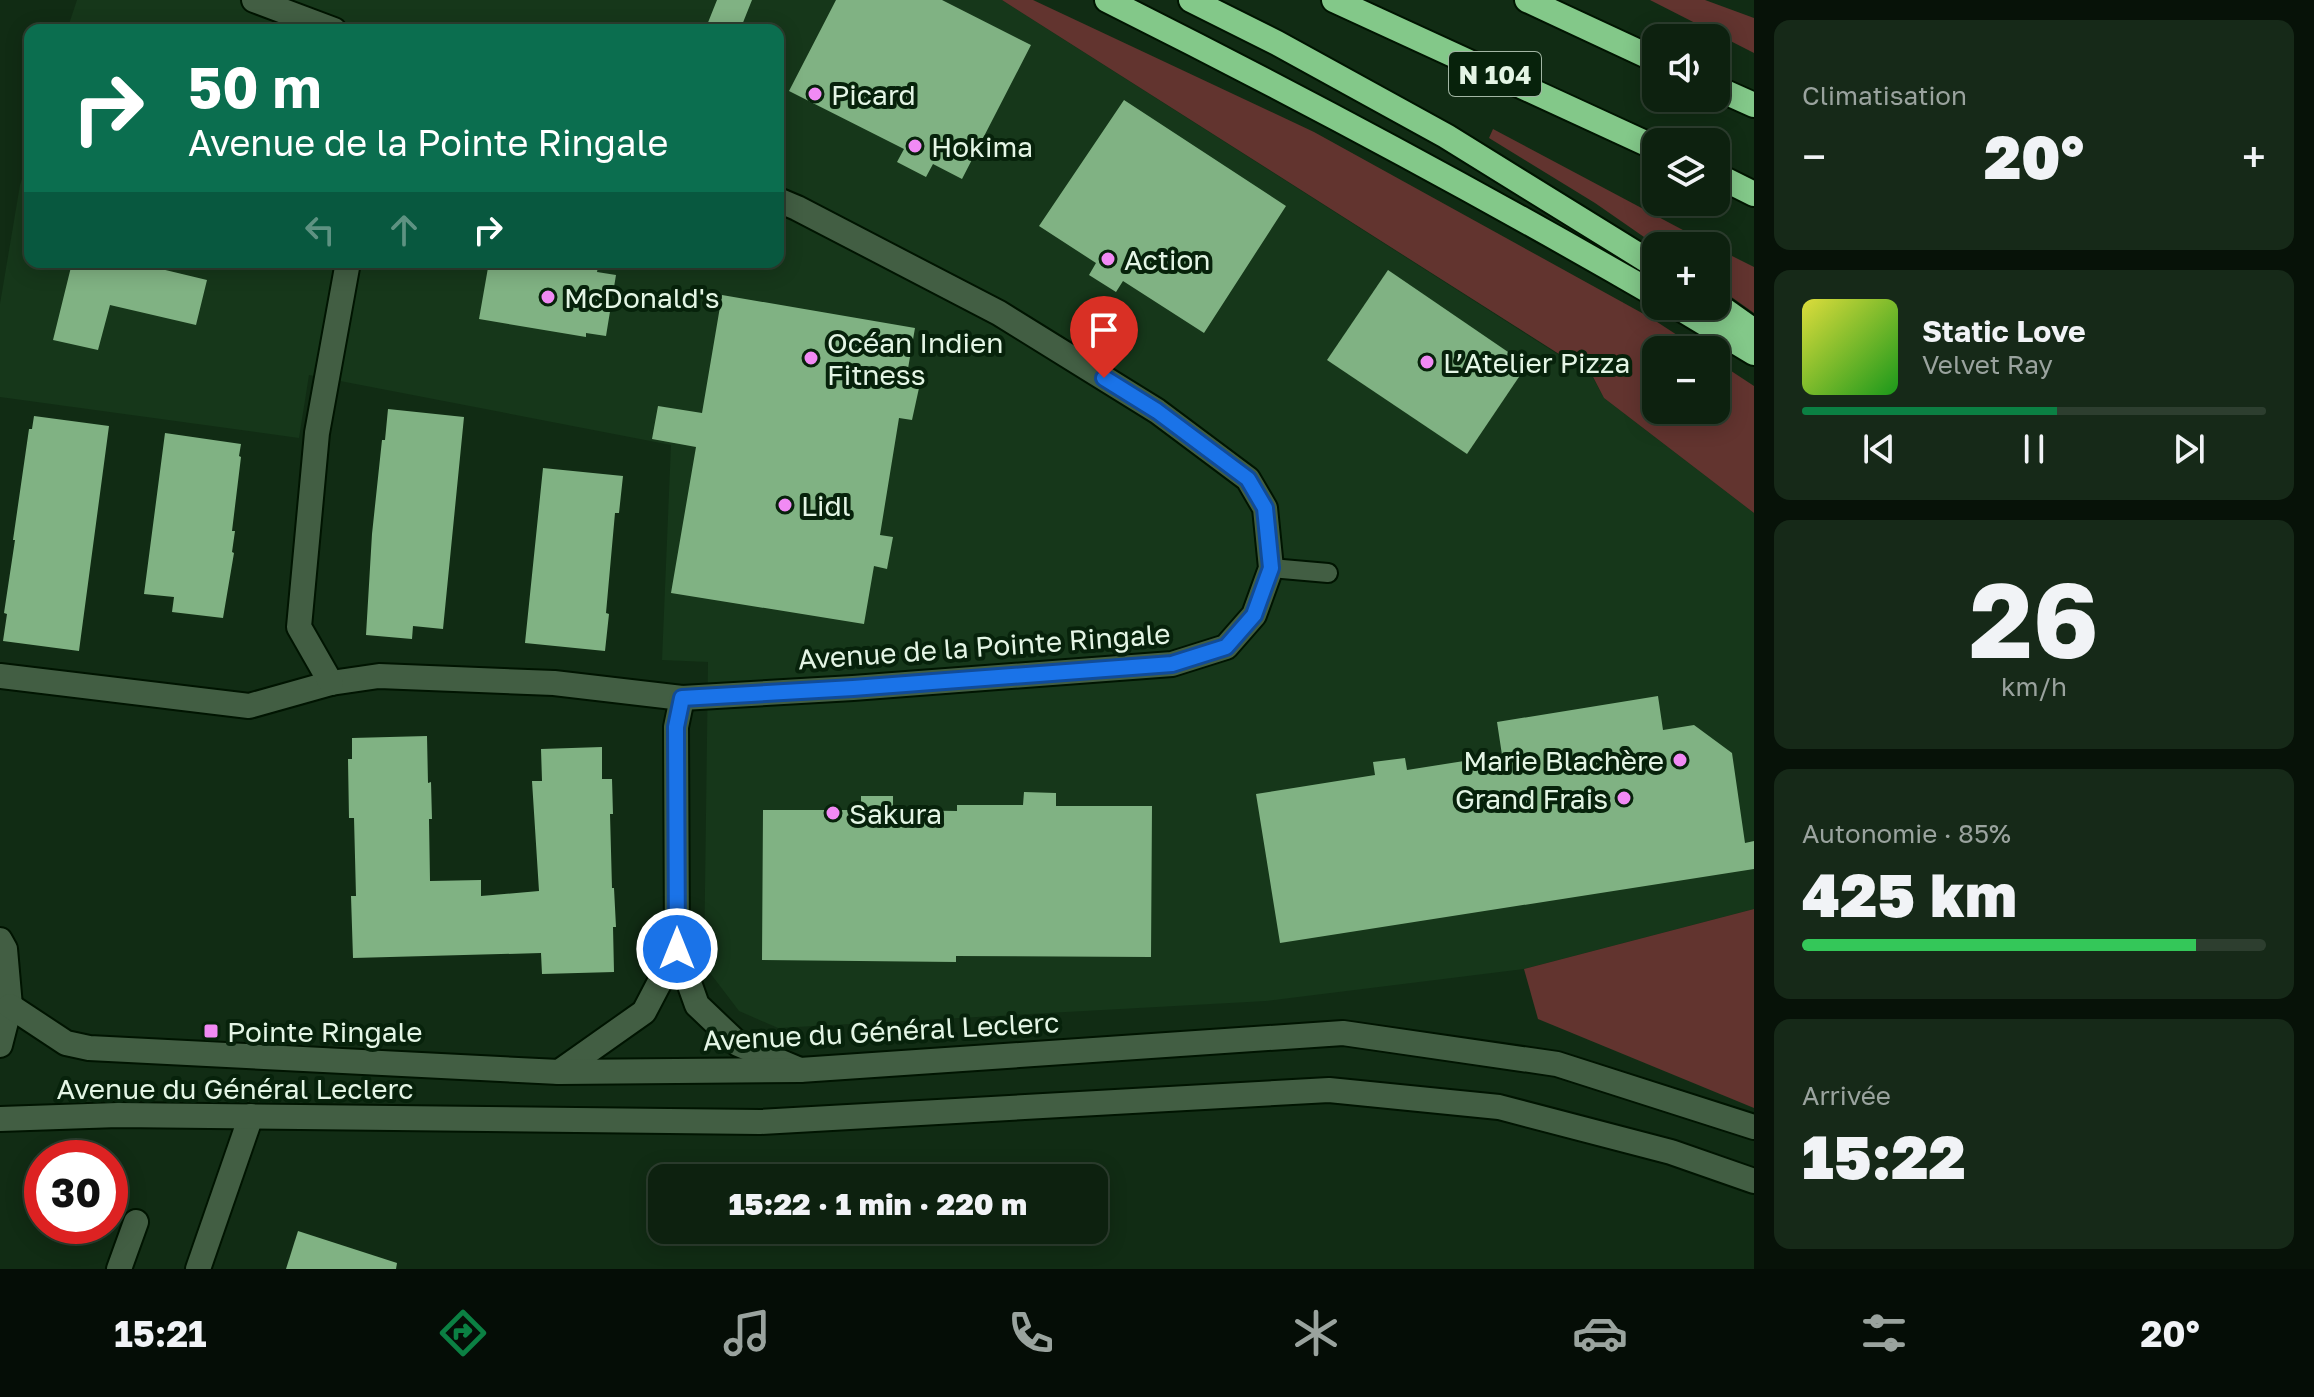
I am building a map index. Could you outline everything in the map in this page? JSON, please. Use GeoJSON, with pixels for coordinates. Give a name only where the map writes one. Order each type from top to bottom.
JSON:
{"type":"FeatureCollection","features":[{"type":"Feature","properties":{"kind":"highway"},"geometry":{"type":"LineString","coordinates":[[1107,0],[1301,98],[1642,287]]}},
{"type":"Feature","properties":{"kind":"highway"},"geometry":{"type":"LineString","coordinates":[[1191,0],[1277,43],[1446,136],[1642,257]]}},
{"type":"Feature","properties":{"kind":"highway","name":"N 104"},"geometry":{"type":"LineString","coordinates":[[1334,0],[1642,142]]}},
{"type":"Feature","properties":{"kind":"highway","name":"N 104"},"geometry":{"type":"LineString","coordinates":[[1527,0],[1642,53]]}},
{"type":"Feature","properties":{"kind":"highway"},"geometry":{"type":"LineString","coordinates":[[1730,94],[1754,105]]}},
{"type":"Feature","properties":{"kind":"highway"},"geometry":{"type":"LineString","coordinates":[[1730,182],[1754,194]]}},
{"type":"Feature","properties":{"kind":"highway"},"geometry":{"type":"LineString","coordinates":[[1730,314],[1754,331]]}},
{"type":"Feature","properties":{"kind":"highway"},"geometry":{"type":"LineString","coordinates":[[1699,320],[1754,353]]}},
{"type":"Feature","properties":{"kind":"main road"},"geometry":{"type":"LineString","coordinates":[[254,0],[318,24]]}},
{"type":"Feature","properties":{"kind":"main road","name":"Avenue de la Pointe Ringale"},"geometry":{"type":"LineString","coordinates":[[0,676],[249,706],[331,683],[379,676],[554,683],[682,698],[1172,664],[1226,647],[1254,615],[1271,568],[1265,508],[1248,479],[1157,411],[999,313],[784,203]]}},
{"type":"Feature","properties":{"kind":"main road"},"geometry":{"type":"LineString","coordinates":[[331,683],[299,627],[317,433],[347,268]]}},
{"type":"Feature","properties":{"kind":"main road"},"geometry":{"type":"LineString","coordinates":[[682,698],[676,727],[677,949],[697,1005],[738,1044],[800,1070]]}},
{"type":"Feature","properties":{"kind":"main road"},"geometry":{"type":"LineString","coordinates":[[0,940],[5,949],[10,1006],[0,1045]]}},
{"type":"Feature","properties":{"kind":"main road"},"geometry":{"type":"LineString","coordinates":[[559,1072],[644,1012],[677,949]]}},
{"type":"Feature","properties":{"kind":"main road","name":"Avenue du Général Leclerc"},"geometry":{"type":"LineString","coordinates":[[10,1006],[66,1043],[89,1048],[559,1072],[800,1070],[1343,1033],[1557,1064],[1754,1127]]}},
{"type":"Feature","properties":{"kind":"main road","name":"Avenue du Général Leclerc"},"geometry":{"type":"LineString","coordinates":[[0,1119],[118,1115],[760,1122],[1329,1090],[1499,1107],[1671,1152],[1754,1181]]}},
{"type":"Feature","properties":{"kind":"main road"},"geometry":{"type":"LineString","coordinates":[[198,1269],[251,1116]]}},
{"type":"Feature","properties":{"kind":"main road"},"geometry":{"type":"LineString","coordinates":[[119,1269],[136,1222]]}},
{"type":"Feature","properties":{"kind":"lane"},"geometry":{"type":"LineString","coordinates":[[1271,568],[1328,573]]}},
{"type":"Feature","properties":{"kind":"shaded area"},"geometry":{"type":"Polygon","coordinates":[[[77,0],[1002,0],[1592,376],[1604,398],[1754,513],[1754,909],[1524,969],[1266,1001],[778,1028],[739,1011],[704,965],[708,662],[662,660],[671,445],[309,375],[299,438],[0,397],[0,304],[24,173],[24,268],[784,268],[784,24],[69,24],[77,0]]]}},
{"type":"Feature","properties":{"kind":"shaded area"},"geometry":{"type":"Polygon","coordinates":[[[1002,0],[1033,0],[1314,132],[1642,313],[1642,320],[1654,320],[1679,336],[1642,336],[1642,424],[1730,424],[1730,370],[1754,386],[1754,513],[1604,398],[1592,375],[1002,0]]]}},
{"type":"Feature","properties":{"kind":"shaded area"},"geometry":{"type":"Polygon","coordinates":[[[1650,0],[1705,0],[1754,18],[1754,53],[1730,41],[1730,24],[1697,24],[1650,0]]]}},
{"type":"Feature","properties":{"kind":"shaded area"},"geometry":{"type":"Polygon","coordinates":[[[1493,129],[1642,208],[1642,216],[1657,216],[1687,232],[1642,232],[1642,236],[1489,138],[1493,129]]]}},
{"type":"Feature","properties":{"kind":"shaded area"},"geometry":{"type":"Polygon","coordinates":[[[1730,255],[1754,267],[1754,313],[1730,296],[1730,255]]]}},
{"type":"Feature","properties":{"kind":"shaded area"},"geometry":{"type":"Polygon","coordinates":[[[1754,909],[1754,1108],[1538,1019],[1524,969],[1754,909]]]}},
{"type":"Feature","properties":{"kind":"building"},"geometry":{"type":"Polygon","coordinates":[[[717,0],[752,0],[742,24],[707,24],[717,0]]]}},
{"type":"Feature","properties":{"kind":"building"},"geometry":{"type":"Polygon","coordinates":[[[836,0],[942,0],[1031,45],[962,179],[933,164],[926,177],[897,162],[904,149],[789,91],[836,0]]]}},
{"type":"Feature","properties":{"kind":"building"},"geometry":{"type":"Polygon","coordinates":[[[1124,100],[1286,206],[1204,333],[1123,281],[1116,292],[1089,275],[1096,263],[1039,226],[1124,100]]]}},
{"type":"Feature","properties":{"kind":"building"},"geometry":{"type":"Polygon","coordinates":[[[71,268],[157,268],[207,280],[196,325],[110,305],[98,350],[53,340],[71,268]]]}},
{"type":"Feature","properties":{"kind":"building","name":"McDonald's"},"geometry":{"type":"Polygon","coordinates":[[[488,268],[598,268],[597,272],[616,275],[606,336],[586,333],[586,337],[479,319],[488,268]]]}},
{"type":"Feature","properties":{"kind":"building","name":"L’Atelier Pizza"},"geometry":{"type":"Polygon","coordinates":[[[1388,270],[1527,365],[1467,454],[1327,360],[1388,270]]]}},
{"type":"Feature","properties":{"kind":"building"},"geometry":{"type":"Polygon","coordinates":[[[722,295],[915,328],[905,386],[919,388],[912,420],[899,418],[880,535],[893,537],[887,569],[874,566],[864,624],[671,593],[696,447],[652,439],[658,406],[702,413],[722,295]]]}},
{"type":"Feature","properties":{"kind":"building"},"geometry":{"type":"Polygon","coordinates":[[[388,409],[464,417],[443,629],[413,626],[412,639],[366,635],[372,534],[388,409]]]}},
{"type":"Feature","properties":{"kind":"building"},"geometry":{"type":"Polygon","coordinates":[[[34,416],[109,426],[79,651],[3,641],[13,540],[29,429],[32,429],[34,416]]]}},
{"type":"Feature","properties":{"kind":"building"},"geometry":{"type":"Polygon","coordinates":[[[165,433],[241,444],[232,531],[235,531],[234,553],[223,618],[172,612],[174,597],[144,594],[165,433]]]}},
{"type":"Feature","properties":{"kind":"building"},"geometry":{"type":"Polygon","coordinates":[[[543,468],[623,476],[619,513],[615,513],[605,651],[525,643],[543,468]]]}},
{"type":"Feature","properties":{"kind":"building"},"geometry":{"type":"Polygon","coordinates":[[[1658,696],[1663,730],[1694,725],[1732,753],[1745,843],[1754,841],[1754,869],[1280,943],[1256,794],[1375,775],[1373,762],[1405,758],[1407,770],[1502,755],[1497,722],[1658,696]]]}},
{"type":"Feature","properties":{"kind":"building"},"geometry":{"type":"Polygon","coordinates":[[[427,736],[432,819],[429,819],[430,881],[481,880],[481,896],[539,891],[532,781],[542,781],[541,749],[602,747],[602,779],[612,779],[612,888],[616,927],[613,927],[614,972],[542,974],[541,953],[353,958],[351,896],[356,896],[354,818],[349,818],[348,759],[352,759],[352,738],[427,736]]]}},
{"type":"Feature","properties":{"kind":"building"},"geometry":{"type":"Polygon","coordinates":[[[1024,792],[1056,793],[1056,806],[1152,806],[1151,957],[956,956],[956,962],[762,960],[763,810],[861,810],[861,796],[893,796],[893,810],[957,811],[957,805],[1023,805],[1024,792]]]}},
{"type":"Feature","properties":{"kind":"building"},"geometry":{"type":"Polygon","coordinates":[[[298,1231],[397,1263],[396,1269],[286,1269],[298,1231]]]}},
{"type":"Feature","properties":{"kind":"place","name":"Picard"},"geometry":{"type":"Point","coordinates":[815,94]}},
{"type":"Feature","properties":{"kind":"place","name":"Hokima"},"geometry":{"type":"Point","coordinates":[915,146]}},
{"type":"Feature","properties":{"kind":"place","name":"Action"},"geometry":{"type":"Point","coordinates":[1108,259]}},
{"type":"Feature","properties":{"kind":"place","name":"McDonald's"},"geometry":{"type":"Point","coordinates":[548,297]}},
{"type":"Feature","properties":{"kind":"place","name":"Océan Indien Fitness"},"geometry":{"type":"Point","coordinates":[811,358]}},
{"type":"Feature","properties":{"kind":"place","name":"L’Atelier Pizza"},"geometry":{"type":"Point","coordinates":[1427,362]}},
{"type":"Feature","properties":{"kind":"place","name":"Lidl"},"geometry":{"type":"Point","coordinates":[785,505]}},
{"type":"Feature","properties":{"kind":"place","name":"Marie Blachère"},"geometry":{"type":"Point","coordinates":[1680,760]}},
{"type":"Feature","properties":{"kind":"place","name":"Grand Frais"},"geometry":{"type":"Point","coordinates":[1624,798]}},
{"type":"Feature","properties":{"kind":"place","name":"Sakura"},"geometry":{"type":"Point","coordinates":[833,813]}},
{"type":"Feature","properties":{"kind":"place","name":"Pointe Ringale"},"geometry":{"type":"Point","coordinates":[211,1031]}},
{"type":"Feature","properties":{"kind":"route"},"geometry":{"type":"LineString","coordinates":[[677,949],[676,727],[682,698],[1172,664],[1226,647],[1254,615],[1271,568],[1265,508],[1248,479],[1157,411],[1104,378]]}}]}
